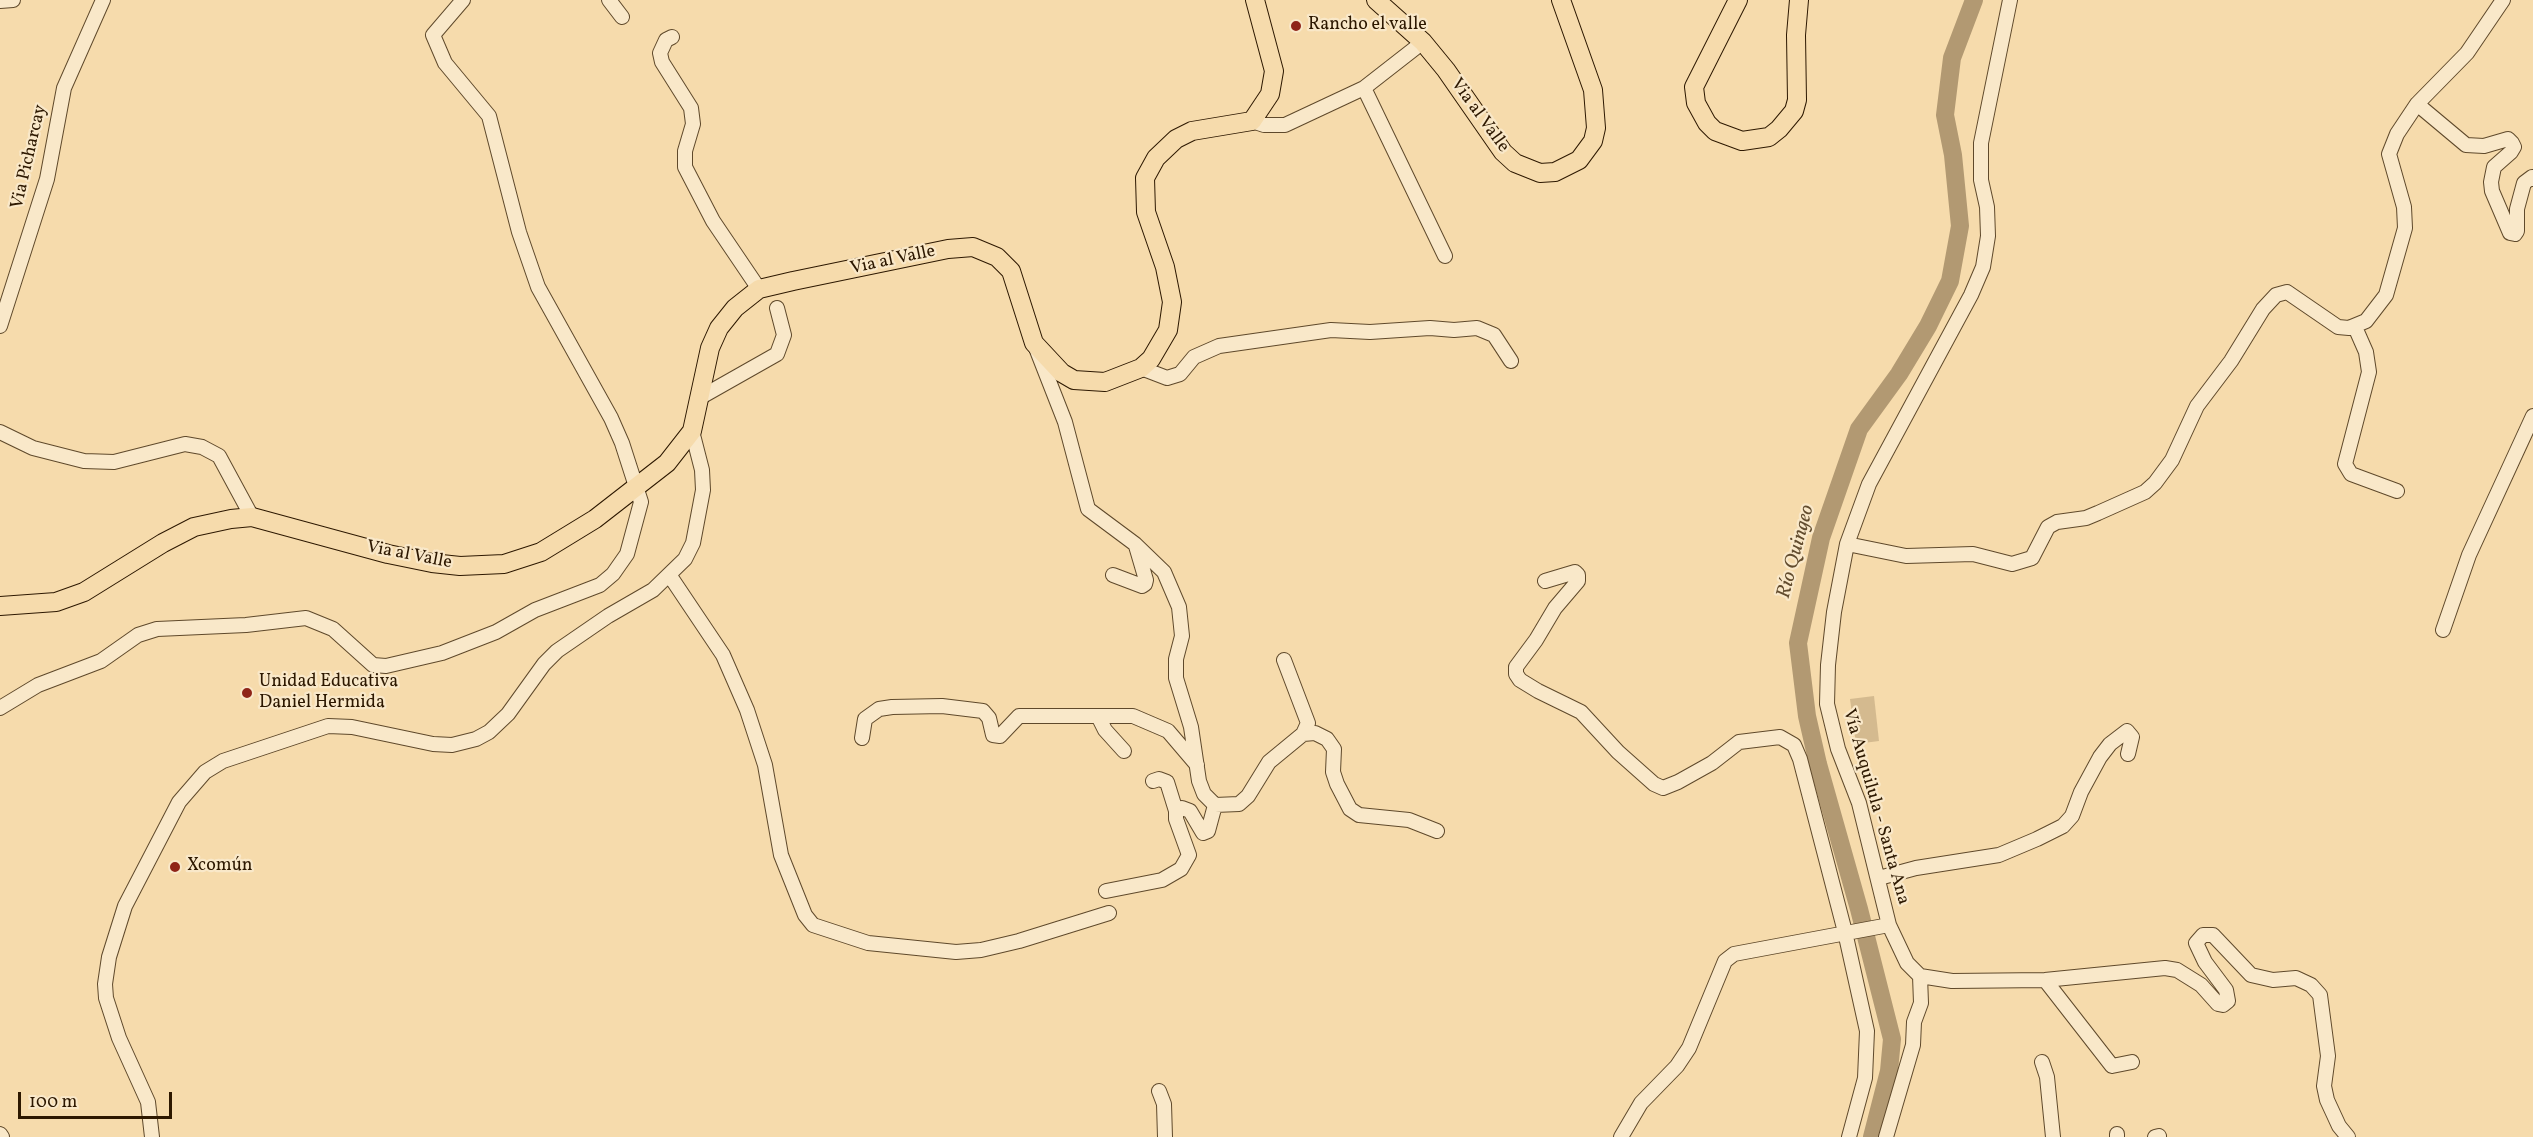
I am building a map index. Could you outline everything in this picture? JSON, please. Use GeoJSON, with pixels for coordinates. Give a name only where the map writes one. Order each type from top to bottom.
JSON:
{"type":"FeatureCollection","features":[{"type":"Feature","properties":{"kind":"main road"},"geometry":{"type":"LineString","coordinates":[[1141,368],[1151,359],[1168,330],[1172,302],[1165,267],[1146,212],[1144,194],[1149,168],[1166,147],[1192,132],[1252,121],[1270,94],[1274,71],[1255,0]]}},
{"type":"Feature","properties":{"kind":"main road","name":"Via al Valle"},"geometry":{"type":"LineString","coordinates":[[1376,0],[1423,42],[1446,70],[1503,152],[1529,171],[1555,172],[1579,160],[1593,141],[1596,128],[1593,90],[1561,0]]}},
{"type":"Feature","properties":{"kind":"main road"},"geometry":{"type":"LineString","coordinates":[[1738,0],[1694,87],[1696,103],[1707,123],[1715,131],[1743,141],[1769,137],[1794,111],[1797,100],[1796,35],[1800,0]]}},
{"type":"Feature","properties":{"kind":"main road","name":"Via al Valle"},"geometry":{"type":"LineString","coordinates":[[252,517],[388,554],[432,563],[460,566],[504,564],[541,552],[595,519],[667,463],[692,431],[710,348],[719,328],[735,308],[759,289],[948,249],[973,247],[997,257],[1011,271],[1034,343],[1047,360],[1074,380],[1105,382],[1141,368]]}},
{"type":"Feature","properties":{"kind":"main road"},"geometry":{"type":"LineString","coordinates":[[0,606],[56,602],[84,592],[194,527],[211,521],[252,517]]}},
{"type":"Feature","properties":{"kind":"street"},"geometry":{"type":"LineString","coordinates":[[0,1],[14,0]]}},
{"type":"Feature","properties":{"kind":"street","name":"Via Picharcay"},"geometry":{"type":"LineString","coordinates":[[0,326],[47,179],[64,88],[103,0]]}},
{"type":"Feature","properties":{"kind":"street"},"geometry":{"type":"LineString","coordinates":[[0,708],[38,685],[101,661],[138,635],[157,629],[246,625],[306,618],[333,629],[373,665],[386,666],[442,653],[496,632],[535,610],[600,585],[613,574],[627,554],[636,530],[641,502],[638,486],[611,418],[538,287],[519,232],[489,116],[445,63],[434,36],[440,25],[463,0]]}},
{"type":"Feature","properties":{"kind":"street"},"geometry":{"type":"LineString","coordinates":[[609,0],[622,17]]}},
{"type":"Feature","properties":{"kind":"street","name":"Vía Auquilula - Santa Ana"},"geometry":{"type":"LineString","coordinates":[[1621,1137],[1641,1103],[1677,1066],[1689,1048],[1725,961],[1734,954],[1750,950],[1884,926],[1879,878],[1859,803],[1838,749],[1827,704],[1833,622],[1846,544],[1869,484],[1971,296],[1983,267],[1988,236],[1987,207],[1981,180],[1981,144],[2010,0]]}},
{"type":"Feature","properties":{"kind":"street"},"geometry":{"type":"LineString","coordinates":[[1846,544],[1906,556],[1973,554],[2012,564],[2032,558],[2048,527],[2057,522],[2086,518],[2145,492],[2155,483],[2172,460],[2197,406],[2231,361],[2263,309],[2276,295],[2287,292],[2338,327],[2355,327],[2370,317],[2386,295],[2393,277],[2405,218],[2389,154],[2397,134],[2417,104],[2467,53],[2503,0]]}},
{"type":"Feature","properties":{"kind":"street"},"geometry":{"type":"LineString","coordinates":[[672,37],[666,40],[660,53],[662,62],[691,108],[693,124],[685,151],[685,167],[713,221],[759,289]]}},
{"type":"Feature","properties":{"kind":"street"},"geometry":{"type":"LineString","coordinates":[[1252,121],[1264,125],[1285,125],[1364,88],[1423,42]]}},
{"type":"Feature","properties":{"kind":"street"},"geometry":{"type":"LineString","coordinates":[[1364,88],[1445,256]]}},
{"type":"Feature","properties":{"kind":"street"},"geometry":{"type":"LineString","coordinates":[[2417,104],[2466,145],[2484,147],[2508,139],[2512,143],[2514,147],[2511,152],[2494,167],[2491,182],[2492,191],[2510,233],[2515,234],[2517,231],[2517,209],[2524,183],[2532,177],[2533,179]]}},
{"type":"Feature","properties":{"kind":"street"},"geometry":{"type":"LineString","coordinates":[[701,397],[761,366],[777,354],[784,335],[777,308]]}},
{"type":"Feature","properties":{"kind":"street"},"geometry":{"type":"LineString","coordinates":[[2355,327],[2366,352],[2369,372],[2345,460],[2346,468],[2351,474],[2397,492]]}},
{"type":"Feature","properties":{"kind":"street"},"geometry":{"type":"LineString","coordinates":[[1141,368],[1167,378],[1180,374],[1194,357],[1219,346],[1331,330],[1370,332],[1430,328],[1454,330],[1477,328],[1494,335],[1511,361]]}},
{"type":"Feature","properties":{"kind":"street"},"geometry":{"type":"LineString","coordinates":[[1034,343],[1065,422],[1088,509],[1135,544],[1164,572],[1179,607],[1182,636],[1176,659],[1176,678],[1191,727],[1204,794],[1215,805],[1239,804],[1248,796],[1269,762],[1303,734],[1308,723],[1284,660]]}},
{"type":"Feature","properties":{"kind":"street"},"geometry":{"type":"LineString","coordinates":[[2443,630],[2469,555],[2533,416]]}},
{"type":"Feature","properties":{"kind":"street"},"geometry":{"type":"LineString","coordinates":[[152,1137],[148,1102],[119,1038],[106,998],[109,957],[125,906],[179,802],[205,772],[223,761],[328,726],[352,727],[433,744],[452,745],[476,739],[489,732],[508,714],[556,651],[608,616],[653,590],[685,560],[693,543],[701,508],[702,470],[692,431]]}},
{"type":"Feature","properties":{"kind":"street"},"geometry":{"type":"LineString","coordinates":[[0,432],[33,448],[84,461],[114,462],[185,444],[202,447],[219,456],[252,517]]}},
{"type":"Feature","properties":{"kind":"street"},"geometry":{"type":"LineString","coordinates":[[1113,575],[1142,586],[1145,584],[1146,580],[1135,544]]}},
{"type":"Feature","properties":{"kind":"street"},"geometry":{"type":"LineString","coordinates":[[1545,581],[1575,572],[1578,575],[1578,581],[1555,608],[1516,667],[1520,680],[1581,712],[1639,772],[1654,784],[1664,788],[1712,763],[1739,742],[1768,737],[1789,739],[1800,759],[1847,931],[1867,1038],[1865,1078],[1849,1137]]}},
{"type":"Feature","properties":{"kind":"street"},"geometry":{"type":"LineString","coordinates":[[670,576],[723,655],[747,710],[765,765],[781,855],[805,915],[813,925],[868,943],[956,952],[981,950],[1019,941],[1109,913]]}},
{"type":"Feature","properties":{"kind":"street"},"geometry":{"type":"LineString","coordinates":[[862,738],[865,719],[879,709],[892,707],[942,706],[983,711],[989,718],[993,735],[1000,736],[1019,716],[1133,716],[1168,731],[1197,765]]}},
{"type":"Feature","properties":{"kind":"street"},"geometry":{"type":"LineString","coordinates":[[1098,716],[1105,730],[1124,751]]}},
{"type":"Feature","properties":{"kind":"street"},"geometry":{"type":"LineString","coordinates":[[1879,878],[1916,868],[1999,855],[2063,826],[2072,816],[2081,792],[2100,757],[2110,744],[2127,731],[2132,737],[2128,754]]}},
{"type":"Feature","properties":{"kind":"street"},"geometry":{"type":"LineString","coordinates":[[1303,734],[1315,733],[1328,739],[1334,749],[1333,772],[1350,809],[1359,815],[1409,820],[1437,831]]}},
{"type":"Feature","properties":{"kind":"street"},"geometry":{"type":"LineString","coordinates":[[1106,891],[1162,880],[1187,862],[1189,855],[1176,819],[1176,811],[1167,782],[1159,778],[1153,780]]}},
{"type":"Feature","properties":{"kind":"street"},"geometry":{"type":"LineString","coordinates":[[1176,811],[1182,808],[1190,811],[1203,832],[1208,831],[1215,805]]}},
{"type":"Feature","properties":{"kind":"street"},"geometry":{"type":"LineString","coordinates":[[1884,926],[1907,963],[1920,976],[1952,981],[2044,980],[2165,968],[2177,970],[2201,985],[2218,1004],[2223,1005],[2228,1001],[2226,990],[2205,962],[2196,943],[2203,935],[2209,934],[2251,975],[2273,980],[2296,978],[2316,990],[2322,1001],[2328,1056],[2324,1086],[2335,1117],[2348,1137]]}},
{"type":"Feature","properties":{"kind":"street"},"geometry":{"type":"LineString","coordinates":[[1886,1137],[1913,1045],[1914,1022],[1921,1003],[1920,976]]}},
{"type":"Feature","properties":{"kind":"street"},"geometry":{"type":"LineString","coordinates":[[2044,980],[2112,1066],[2132,1062]]}},
{"type":"Feature","properties":{"kind":"street"},"geometry":{"type":"LineString","coordinates":[[2042,1062],[2047,1077],[2053,1137]]}},
{"type":"Feature","properties":{"kind":"street"},"geometry":{"type":"LineString","coordinates":[[1159,1091],[1164,1104],[1165,1137]]}},
{"type":"Feature","properties":{"kind":"shaded area"},"geometry":{"type":"Polygon","coordinates":[[[1874,696],[1879,741],[1856,744],[1850,699],[1874,696]]]}},
{"type":"Feature","properties":{"kind":"waterway","name":"Río Quingeo"},"geometry":{"type":"LineString","coordinates":[[1872,1137],[1889,1071],[1892,1039],[1859,909],[1818,764],[1807,716],[1798,643],[1821,538],[1859,429],[1899,374],[1928,326],[1950,281],[1960,226],[1953,155],[1945,115],[1952,58],[1974,0]]}},
{"type":"Feature","properties":{"kind":"place","name":"Rancho el valle"},"geometry":{"type":"Point","coordinates":[1296,26]}},
{"type":"Feature","properties":{"kind":"place","name":"Unidad Educativa Daniel Hermida"},"geometry":{"type":"Point","coordinates":[247,693]}},
{"type":"Feature","properties":{"kind":"place","name":"Xcomún"},"geometry":{"type":"Point","coordinates":[175,867]}}]}
